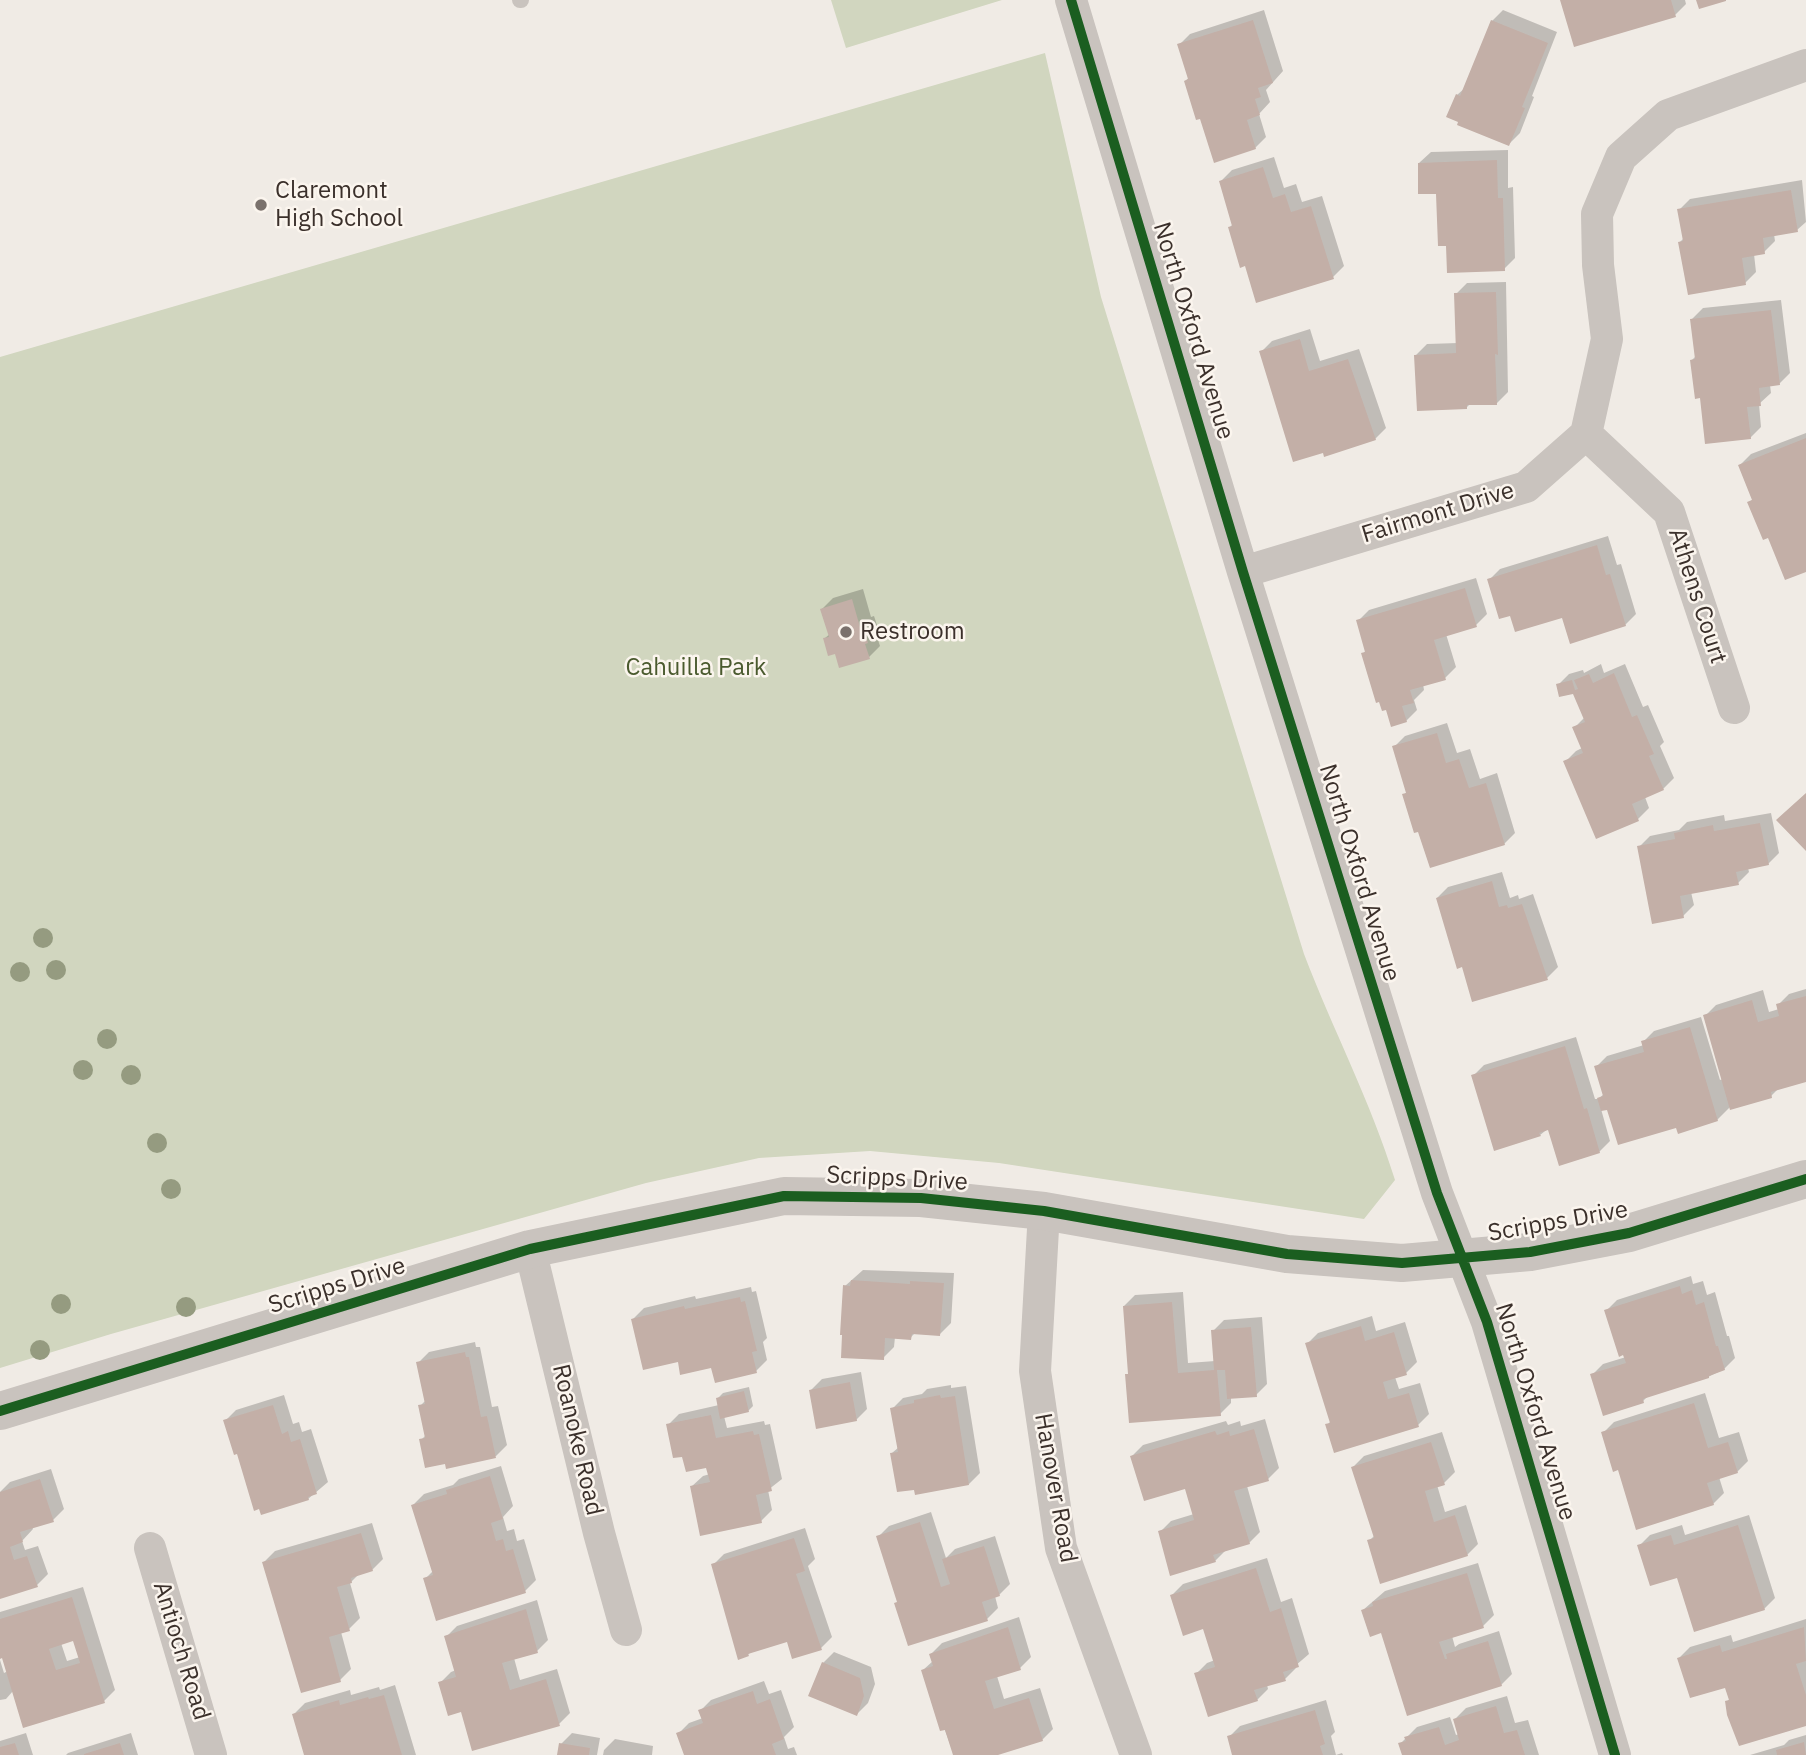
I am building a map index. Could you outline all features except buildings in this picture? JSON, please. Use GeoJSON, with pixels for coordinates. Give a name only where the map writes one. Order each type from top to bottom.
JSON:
{"type":"FeatureCollection","features":[{"type":"Feature","properties":{"kind":"street","name":"North Oxford Avenue"},"geometry":{"type":"LineString","coordinates":[[1071,0],[1243,572],[1433,1180],[1488,1322],[1615,1755]]}},
{"type":"Feature","properties":{"kind":"street"},"geometry":{"type":"LineString","coordinates":[[1586,434],[1607,339],[1598,265],[1597,214],[1621,157],[1668,115],[1806,65]]}},
{"type":"Feature","properties":{"kind":"street","name":"Fairmont Drive"},"geometry":{"type":"LineString","coordinates":[[1243,572],[1526,487],[1586,434]]}},
{"type":"Feature","properties":{"kind":"street","name":"Athens Court"},"geometry":{"type":"LineString","coordinates":[[1586,434],[1669,512],[1734,708]]}},
{"type":"Feature","properties":{"kind":"street","name":"Scripps Drive"},"geometry":{"type":"LineString","coordinates":[[0,1411],[530,1250],[784,1196],[921,1198],[1044,1211],[1287,1254],[1402,1263],[1530,1252],[1629,1233],[1806,1180]]}},
{"type":"Feature","properties":{"kind":"street","name":"Hanover Road"},"geometry":{"type":"LineString","coordinates":[[1044,1211],[1035,1371],[1061,1548],[1136,1755]]}},
{"type":"Feature","properties":{"kind":"street","name":"Roanoke Road"},"geometry":{"type":"LineString","coordinates":[[530,1250],[599,1533],[626,1630]]}},
{"type":"Feature","properties":{"kind":"street","name":"Antioch Road"},"geometry":{"type":"LineString","coordinates":[[150,1548],[211,1755]]}},
{"type":"Feature","properties":{"kind":"green space"},"geometry":{"type":"Polygon","coordinates":[[[831,0],[1002,0],[846,48],[831,0]]]}},
{"type":"Feature","properties":{"kind":"green space","name":"Cahuilla Park"},"geometry":{"type":"Polygon","coordinates":[[[1045,53],[1101,297],[1304,954],[1375,1122],[1395,1180],[1364,1219],[999,1163],[870,1151],[759,1158],[646,1183],[111,1334],[0,1368],[0,357],[1045,53]]]}},
{"type":"Feature","properties":{"kind":"cycle path"},"geometry":{"type":"LineString","coordinates":[[1071,0],[1243,572],[1437,1193],[1487,1322],[1615,1755]]}},
{"type":"Feature","properties":{"kind":"cycle path"},"geometry":{"type":"LineString","coordinates":[[0,1411],[530,1249],[784,1196],[921,1198],[1044,1211],[1287,1254],[1402,1263],[1530,1252],[1629,1233],[1806,1179]]}},
{"type":"Feature","properties":{"kind":"place","name":"Claremont High School"},"geometry":{"type":"Point","coordinates":[261,205]}},
{"type":"Feature","properties":{"kind":"place","name":"Restroom"},"geometry":{"type":"Point","coordinates":[846,632]}}]}
